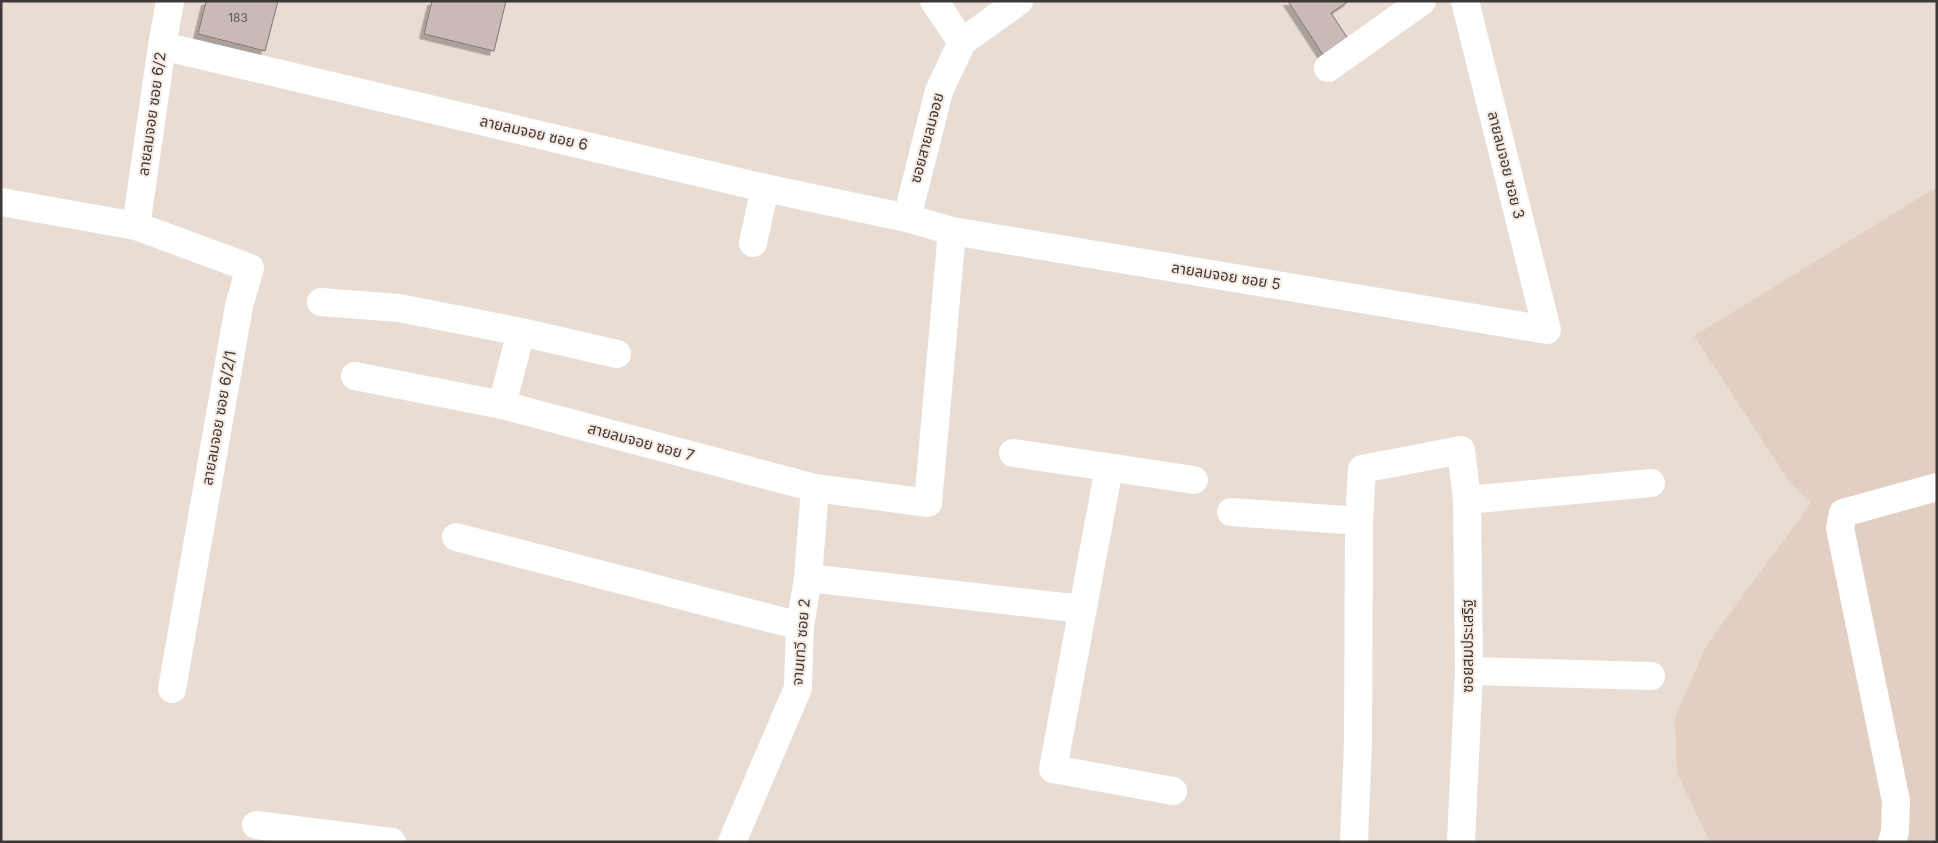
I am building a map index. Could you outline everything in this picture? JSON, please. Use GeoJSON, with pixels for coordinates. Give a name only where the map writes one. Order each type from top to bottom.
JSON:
{"type":"FeatureCollection","features":[{"type":"Feature","properties":{"kind":"street","name":"ลายลมจอย ซอย 6/2"},"geometry":{"type":"LineString","coordinates":[[136,226],[170,1]]}},
{"type":"Feature","properties":{"kind":"street"},"geometry":{"type":"LineString","coordinates":[[934,1],[962,42]]}},
{"type":"Feature","properties":{"kind":"street","name":"ซอยสายลมจอย"},"geometry":{"type":"LineString","coordinates":[[907,218],[939,91],[962,42],[1019,1]]}},
{"type":"Feature","properties":{"kind":"street"},"geometry":{"type":"LineString","coordinates":[[1328,68],[1422,1]]}},
{"type":"Feature","properties":{"kind":"street","name":"ลายลมจอย ซอย 3"},"geometry":{"type":"LineString","coordinates":[[1465,1],[1547,330]]}},
{"type":"Feature","properties":{"kind":"street","name":"ลายลมจอย ซอย 6"},"geometry":{"type":"LineString","coordinates":[[162,46],[765,188],[907,218]]}},
{"type":"Feature","properties":{"kind":"street"},"geometry":{"type":"LineString","coordinates":[[753,243],[765,188]]}},
{"type":"Feature","properties":{"kind":"street"},"geometry":{"type":"LineString","coordinates":[[1,202],[136,226]]}},
{"type":"Feature","properties":{"kind":"street","name":"ลายลมจอย ซอย 5"},"geometry":{"type":"LineString","coordinates":[[907,218],[952,231],[1547,330]]}},
{"type":"Feature","properties":{"kind":"street","name":"ลายลมจอย ซอย 6/2/1"},"geometry":{"type":"LineString","coordinates":[[136,226],[250,268],[239,306],[172,689]]}},
{"type":"Feature","properties":{"kind":"street","name":"สายลมจอย ซอย 7"},"geometry":{"type":"LineString","coordinates":[[355,376],[502,406],[815,488],[928,503],[952,231]]}},
{"type":"Feature","properties":{"kind":"street"},"geometry":{"type":"LineString","coordinates":[[321,302],[399,308],[522,332],[617,354]]}},
{"type":"Feature","properties":{"kind":"street"},"geometry":{"type":"LineString","coordinates":[[502,406],[522,332]]}},
{"type":"Feature","properties":{"kind":"street","name":"ซอยสมประเสริฐ"},"geometry":{"type":"LineString","coordinates":[[1359,521],[1362,469],[1461,450],[1467,500],[1469,671],[1461,842]]}},
{"type":"Feature","properties":{"kind":"street"},"geometry":{"type":"LineString","coordinates":[[1013,453],[1194,480]]}},
{"type":"Feature","properties":{"kind":"street"},"geometry":{"type":"LineString","coordinates":[[1109,468],[1053,769],[1173,791]]}},
{"type":"Feature","properties":{"kind":"street"},"geometry":{"type":"LineString","coordinates":[[1467,500],[1651,483]]}},
{"type":"Feature","properties":{"kind":"street"},"geometry":{"type":"LineString","coordinates":[[1892,842],[1895,831],[1896,801],[1840,528],[1843,513],[1937,486]]}},
{"type":"Feature","properties":{"kind":"street","name":"จามเทวี ซอย 2"},"geometry":{"type":"LineString","coordinates":[[732,842],[798,688],[800,626],[808,578],[815,488]]}},
{"type":"Feature","properties":{"kind":"street"},"geometry":{"type":"LineString","coordinates":[[1231,512],[1359,521],[1358,741],[1354,842]]}},
{"type":"Feature","properties":{"kind":"street"},"geometry":{"type":"LineString","coordinates":[[456,537],[800,626]]}},
{"type":"Feature","properties":{"kind":"street"},"geometry":{"type":"LineString","coordinates":[[808,578],[1082,610]]}},
{"type":"Feature","properties":{"kind":"street"},"geometry":{"type":"LineString","coordinates":[[1469,671],[1651,676]]}},
{"type":"Feature","properties":{"kind":"street"},"geometry":{"type":"LineString","coordinates":[[256,825],[392,842]]}},
{"type":"Feature","properties":{"kind":"shaded area"},"geometry":{"type":"Polygon","coordinates":[[[1937,187],[1937,842],[1710,842],[1677,773],[1675,717],[1706,646],[1811,503],[1791,484],[1694,336],[1937,187]]]}},
{"type":"Feature","properties":{"kind":"building"},"geometry":{"type":"Polygon","coordinates":[[[206,1],[278,1],[265,51],[198,34],[206,1]]]}},
{"type":"Feature","properties":{"kind":"building"},"geometry":{"type":"Polygon","coordinates":[[[432,1],[506,1],[494,51],[424,34],[432,1]]]}},
{"type":"Feature","properties":{"kind":"building"},"geometry":{"type":"Polygon","coordinates":[[[1288,1],[1349,1],[1331,13],[1350,42],[1325,58],[1288,1]]]}}]}
